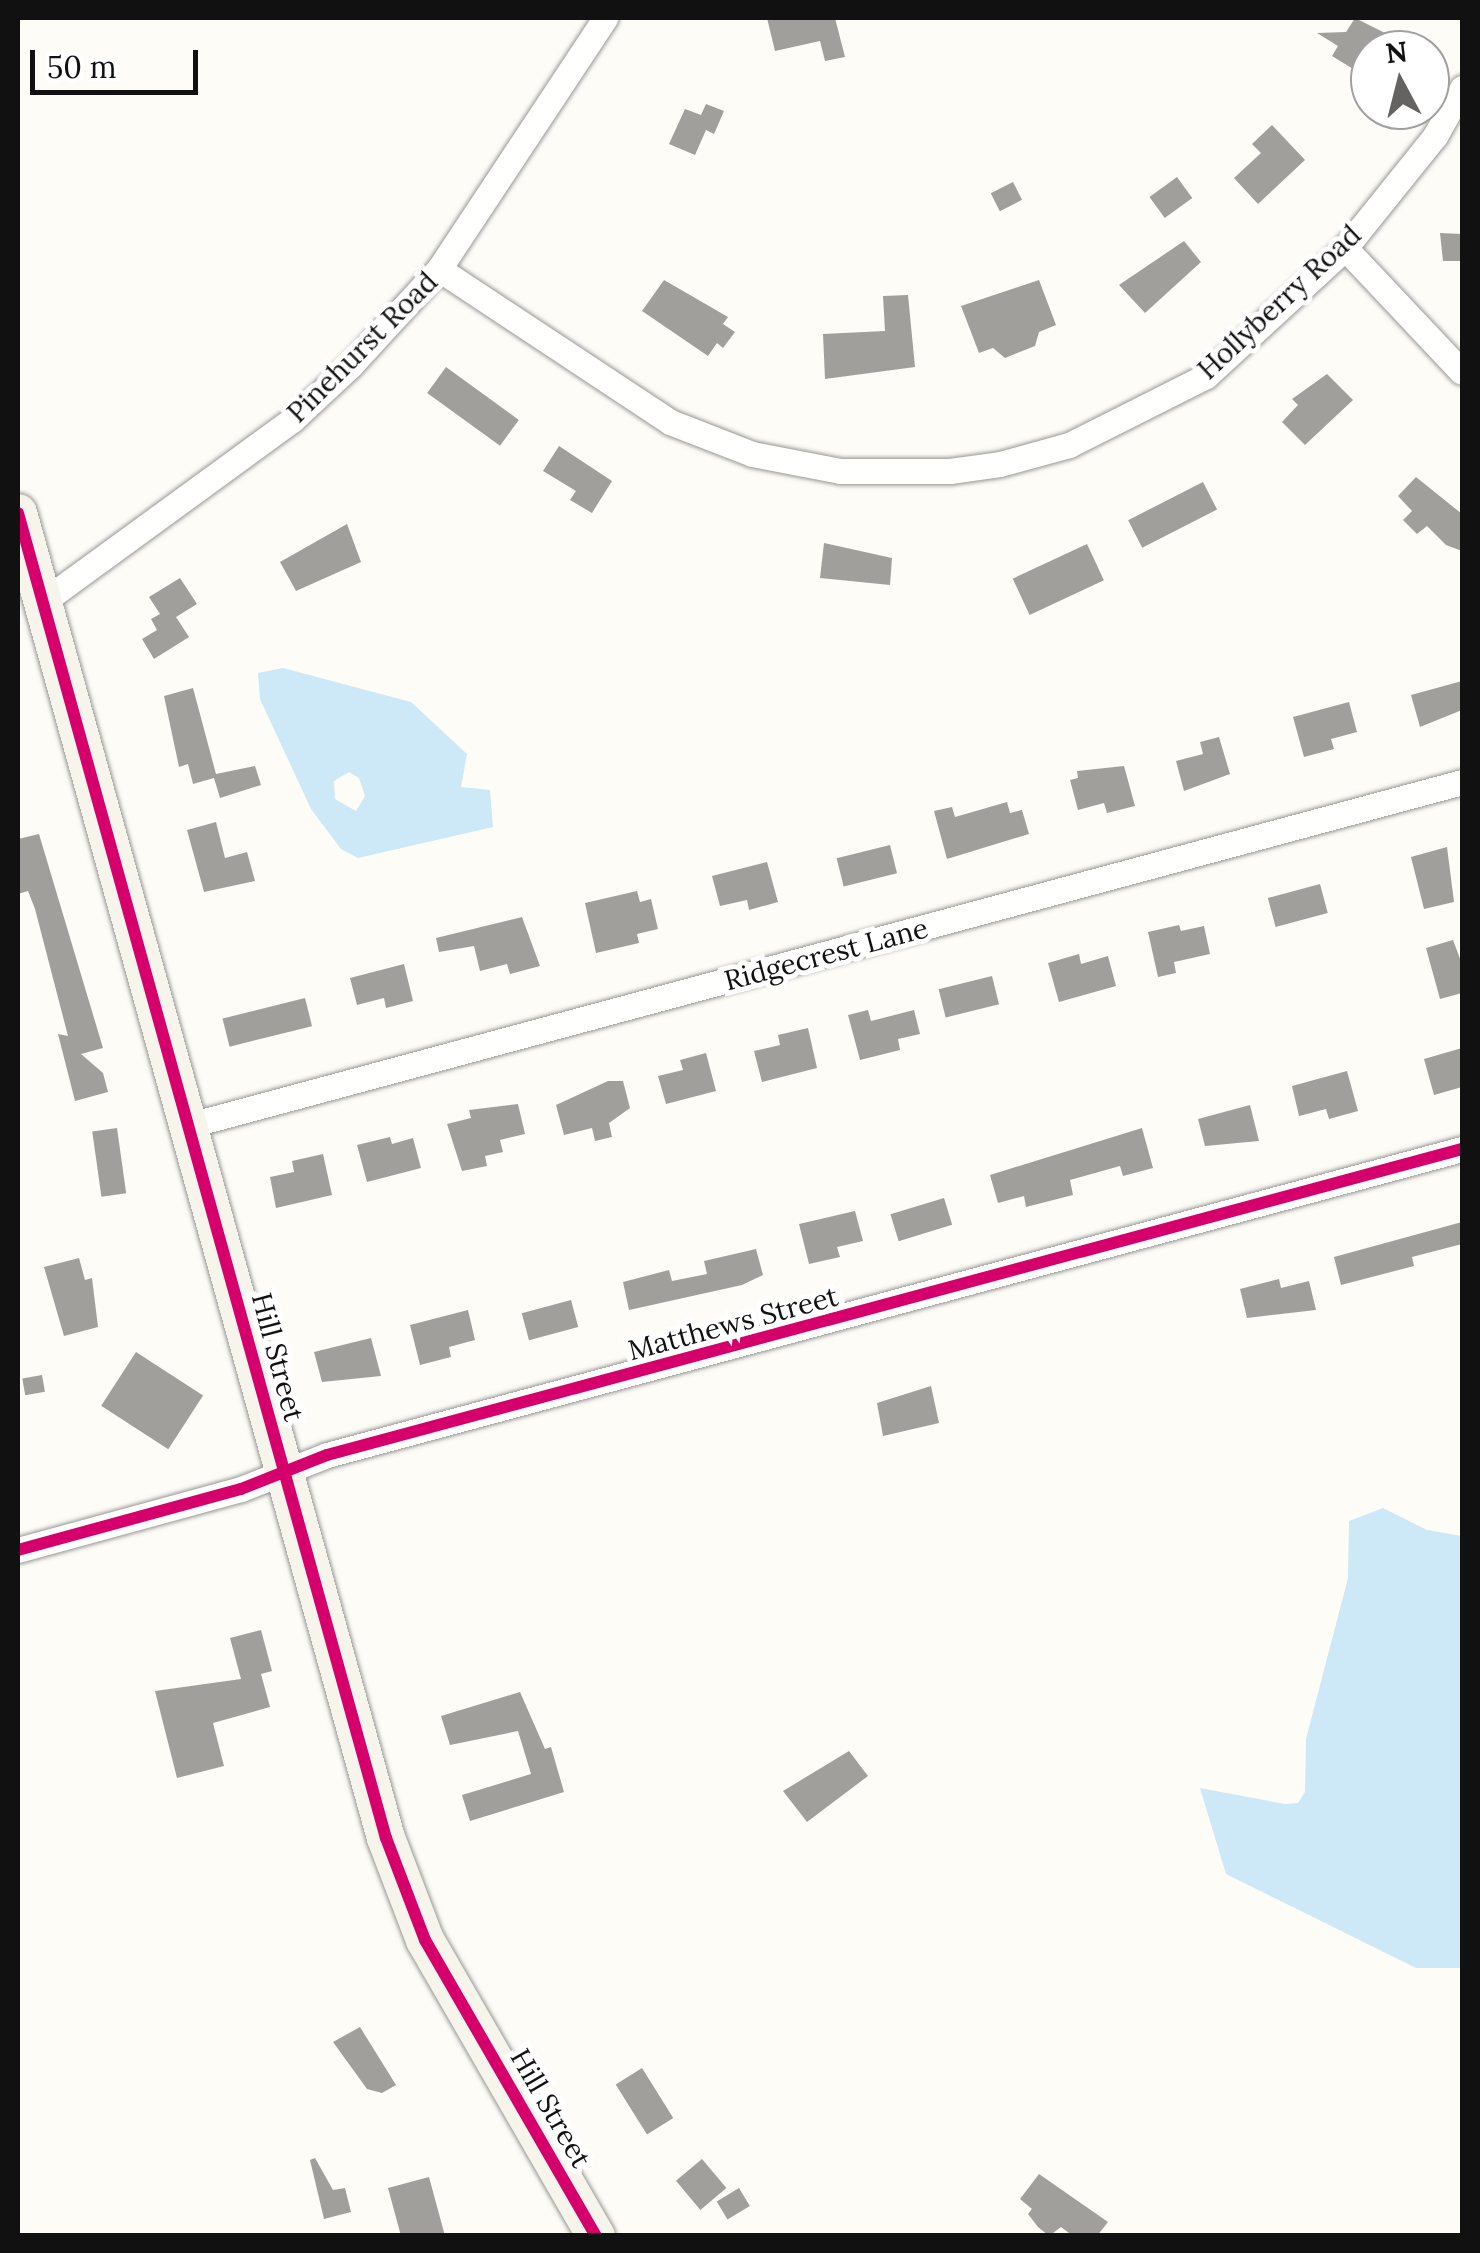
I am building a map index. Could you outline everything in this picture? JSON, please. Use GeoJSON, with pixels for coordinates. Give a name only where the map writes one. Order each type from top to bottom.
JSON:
{"type":"FeatureCollection","features":[{"type":"Feature","properties":{"kind":"street","name":"Pinehurst Road"},"geometry":{"type":"LineString","coordinates":[[41,603],[292,420],[439,269],[605,18]]}},
{"type":"Feature","properties":{"kind":"street","name":"Hollyberry Road"},"geometry":{"type":"LineString","coordinates":[[439,269],[591,374],[686,428],[752,454],[840,471],[950,472],[1069,445],[1206,376],[1346,248],[1434,136],[1462,88]]}},
{"type":"Feature","properties":{"kind":"street"},"geometry":{"type":"LineString","coordinates":[[1346,248],[1462,372]]}},
{"type":"Feature","properties":{"kind":"street","name":"Hill Street"},"geometry":{"type":"LineString","coordinates":[[18,514],[386,1838],[426,1940],[596,2236]]}},
{"type":"Feature","properties":{"kind":"street","name":"Ridgecrest Lane"},"geometry":{"type":"LineString","coordinates":[[190,1125],[1462,782]]}},
{"type":"Feature","properties":{"kind":"street","name":"Matthews Street"},"geometry":{"type":"LineString","coordinates":[[18,1550],[282,1473],[326,1456],[1462,1149]]}},
{"type":"Feature","properties":{"kind":"water"},"geometry":{"type":"Polygon","coordinates":[[[283,668],[411,702],[467,754],[461,787],[490,790],[493,827],[358,858],[341,849],[311,809],[260,699],[258,673],[283,668]],[[349,772],[334,781],[335,799],[356,811],[365,796],[359,778],[349,772]]]}},
{"type":"Feature","properties":{"kind":"water"},"geometry":{"type":"Polygon","coordinates":[[[1383,1508],[1427,1530],[1462,1536],[1462,1968],[1416,1968],[1226,1874],[1200,1788],[1298,1803],[1305,1792],[1306,1739],[1348,1578],[1349,1521],[1383,1508]]]}},
{"type":"Feature","properties":{"kind":"building"},"geometry":{"type":"Polygon","coordinates":[[[767,18],[835,18],[845,57],[825,61],[820,41],[775,51],[767,18]]]}},
{"type":"Feature","properties":{"kind":"building"},"geometry":{"type":"Polygon","coordinates":[[[1355,18],[1379,30],[1350,30],[1350,67],[1332,56],[1338,46],[1317,33],[1346,32],[1355,18]]]}},
{"type":"Feature","properties":{"kind":"building"},"geometry":{"type":"Polygon","coordinates":[[[706,104],[724,111],[714,134],[706,130],[695,155],[669,144],[685,109],[701,115],[706,104]]]}},
{"type":"Feature","properties":{"kind":"building"},"geometry":{"type":"Polygon","coordinates":[[[1272,125],[1305,160],[1258,204],[1234,178],[1261,153],[1252,144],[1272,125]]]}},
{"type":"Feature","properties":{"kind":"building"},"geometry":{"type":"Polygon","coordinates":[[[1177,177],[1192,198],[1165,218],[1149,197],[1177,177]]]}},
{"type":"Feature","properties":{"kind":"building"},"geometry":{"type":"Polygon","coordinates":[[[1013,182],[1022,200],[1000,211],[991,193],[1013,182]]]}},
{"type":"Feature","properties":{"kind":"building"},"geometry":{"type":"Polygon","coordinates":[[[1440,233],[1462,234],[1462,261],[1443,261],[1440,233]]]}},
{"type":"Feature","properties":{"kind":"building"},"geometry":{"type":"Polygon","coordinates":[[[1184,241],[1201,262],[1145,313],[1119,285],[1184,241]]]}},
{"type":"Feature","properties":{"kind":"building"},"geometry":{"type":"Polygon","coordinates":[[[664,280],[728,317],[723,324],[735,332],[723,348],[717,343],[708,356],[642,311],[664,280]]]}},
{"type":"Feature","properties":{"kind":"building"},"geometry":{"type":"Polygon","coordinates":[[[1039,280],[1056,325],[1039,332],[1035,346],[1005,358],[993,348],[979,353],[961,306],[1039,280]]]}},
{"type":"Feature","properties":{"kind":"building"},"geometry":{"type":"Polygon","coordinates":[[[908,295],[915,367],[825,379],[823,334],[885,331],[883,296],[908,295]]]}},
{"type":"Feature","properties":{"kind":"building"},"geometry":{"type":"Polygon","coordinates":[[[446,367],[519,420],[500,446],[427,393],[446,367]]]}},
{"type":"Feature","properties":{"kind":"building"},"geometry":{"type":"Polygon","coordinates":[[[1327,374],[1353,400],[1305,445],[1282,422],[1298,405],[1292,399],[1327,374]]]}},
{"type":"Feature","properties":{"kind":"building"},"geometry":{"type":"Polygon","coordinates":[[[559,446],[612,481],[592,513],[570,500],[576,491],[543,471],[559,446]]]}},
{"type":"Feature","properties":{"kind":"building"},"geometry":{"type":"Polygon","coordinates":[[[1416,477],[1462,514],[1462,551],[1446,545],[1427,526],[1417,534],[1403,520],[1412,511],[1398,496],[1416,477]]]}},
{"type":"Feature","properties":{"kind":"building"},"geometry":{"type":"Polygon","coordinates":[[[1203,482],[1217,510],[1142,548],[1128,520],[1203,482]]]}},
{"type":"Feature","properties":{"kind":"building"},"geometry":{"type":"Polygon","coordinates":[[[347,524],[361,562],[296,591],[280,562],[347,524]]]}},
{"type":"Feature","properties":{"kind":"building"},"geometry":{"type":"Polygon","coordinates":[[[824,543],[892,558],[890,585],[820,578],[824,543]]]}},
{"type":"Feature","properties":{"kind":"building"},"geometry":{"type":"Polygon","coordinates":[[[1087,544],[1104,580],[1030,615],[1013,579],[1087,544]]]}},
{"type":"Feature","properties":{"kind":"building"},"geometry":{"type":"Polygon","coordinates":[[[180,578],[197,604],[176,617],[189,637],[154,659],[142,639],[157,630],[151,619],[160,614],[149,597],[180,578]]]}},
{"type":"Feature","properties":{"kind":"building"},"geometry":{"type":"Polygon","coordinates":[[[1462,681],[1462,710],[1420,727],[1411,695],[1462,681]]]}},
{"type":"Feature","properties":{"kind":"building"},"geometry":{"type":"Polygon","coordinates":[[[193,688],[216,774],[255,766],[261,785],[220,798],[214,778],[193,784],[188,764],[179,767],[164,696],[193,688]]]}},
{"type":"Feature","properties":{"kind":"building"},"geometry":{"type":"Polygon","coordinates":[[[1349,702],[1357,732],[1331,739],[1334,749],[1304,757],[1293,717],[1349,702]]]}},
{"type":"Feature","properties":{"kind":"building"},"geometry":{"type":"Polygon","coordinates":[[[1219,737],[1230,774],[1184,791],[1176,761],[1203,754],[1200,742],[1219,737]]]}},
{"type":"Feature","properties":{"kind":"building"},"geometry":{"type":"Polygon","coordinates":[[[1124,766],[1135,806],[1107,813],[1104,803],[1078,810],[1070,780],[1078,778],[1077,771],[1124,766]]]}},
{"type":"Feature","properties":{"kind":"building"},"geometry":{"type":"Polygon","coordinates":[[[1007,802],[1010,813],[1022,810],[1029,834],[947,859],[934,811],[952,807],[955,817],[1007,802]]]}},
{"type":"Feature","properties":{"kind":"building"},"geometry":{"type":"Polygon","coordinates":[[[216,822],[225,858],[247,852],[255,881],[204,892],[187,830],[216,822]]]}},
{"type":"Feature","properties":{"kind":"building"},"geometry":{"type":"Polygon","coordinates":[[[39,834],[103,1048],[81,1054],[103,1073],[108,1092],[75,1101],[58,1034],[68,1036],[35,909],[28,891],[18,894],[18,839],[39,834]]]}},
{"type":"Feature","properties":{"kind":"building"},"geometry":{"type":"Polygon","coordinates":[[[890,845],[897,873],[844,886],[837,858],[890,845]]]}},
{"type":"Feature","properties":{"kind":"building"},"geometry":{"type":"Polygon","coordinates":[[[1447,847],[1454,902],[1424,909],[1411,857],[1447,847]]]}},
{"type":"Feature","properties":{"kind":"building"},"geometry":{"type":"Polygon","coordinates":[[[767,862],[778,902],[749,910],[747,900],[720,906],[712,876],[767,862]]]}},
{"type":"Feature","properties":{"kind":"building"},"geometry":{"type":"Polygon","coordinates":[[[1320,884],[1328,913],[1276,927],[1268,898],[1320,884]]]}},
{"type":"Feature","properties":{"kind":"building"},"geometry":{"type":"Polygon","coordinates":[[[637,891],[640,902],[651,899],[658,929],[637,934],[639,943],[596,953],[585,903],[637,891]]]}},
{"type":"Feature","properties":{"kind":"building"},"geometry":{"type":"Polygon","coordinates":[[[522,917],[540,966],[510,974],[507,964],[480,971],[474,946],[439,952],[436,938],[522,917]]]}},
{"type":"Feature","properties":{"kind":"building"},"geometry":{"type":"Polygon","coordinates":[[[1179,925],[1181,931],[1204,926],[1210,954],[1174,962],[1176,973],[1158,977],[1148,932],[1179,925]]]}},
{"type":"Feature","properties":{"kind":"building"},"geometry":{"type":"Polygon","coordinates":[[[1453,940],[1462,964],[1462,993],[1440,999],[1426,948],[1453,940]]]}},
{"type":"Feature","properties":{"kind":"building"},"geometry":{"type":"Polygon","coordinates":[[[1079,954],[1081,964],[1108,956],[1116,986],[1059,1002],[1048,963],[1079,954]]]}},
{"type":"Feature","properties":{"kind":"building"},"geometry":{"type":"Polygon","coordinates":[[[404,964],[413,1001],[386,1008],[384,998],[357,1005],[350,978],[404,964]]]}},
{"type":"Feature","properties":{"kind":"building"},"geometry":{"type":"Polygon","coordinates":[[[992,976],[999,1004],[946,1017],[939,989],[992,976]]]}},
{"type":"Feature","properties":{"kind":"building"},"geometry":{"type":"Polygon","coordinates":[[[305,998],[312,1026],[230,1047],[223,1019],[305,998]]]}},
{"type":"Feature","properties":{"kind":"building"},"geometry":{"type":"Polygon","coordinates":[[[868,1010],[871,1021],[914,1010],[920,1034],[898,1039],[900,1050],[860,1060],[848,1015],[868,1010]]]}},
{"type":"Feature","properties":{"kind":"building"},"geometry":{"type":"Polygon","coordinates":[[[808,1028],[817,1068],[762,1082],[754,1051],[780,1045],[778,1035],[808,1028]]]}},
{"type":"Feature","properties":{"kind":"building"},"geometry":{"type":"Polygon","coordinates":[[[1462,1048],[1462,1087],[1434,1095],[1424,1059],[1462,1048]]]}},
{"type":"Feature","properties":{"kind":"building"},"geometry":{"type":"Polygon","coordinates":[[[706,1053],[716,1091],[666,1104],[658,1076],[683,1070],[680,1060],[706,1053]]]}},
{"type":"Feature","properties":{"kind":"building"},"geometry":{"type":"Polygon","coordinates":[[[1347,1071],[1358,1111],[1329,1119],[1326,1109],[1299,1116],[1292,1086],[1347,1071]]]}},
{"type":"Feature","properties":{"kind":"building"},"geometry":{"type":"Polygon","coordinates":[[[608,1081],[623,1081],[630,1108],[609,1123],[612,1137],[595,1141],[592,1128],[564,1135],[556,1105],[608,1081]]]}},
{"type":"Feature","properties":{"kind":"building"},"geometry":{"type":"Polygon","coordinates":[[[518,1104],[525,1134],[500,1140],[503,1152],[485,1156],[487,1166],[462,1171],[447,1124],[471,1118],[469,1110],[518,1104]]]}},
{"type":"Feature","properties":{"kind":"building"},"geometry":{"type":"Polygon","coordinates":[[[1250,1105],[1259,1141],[1205,1146],[1198,1119],[1250,1105]]]}},
{"type":"Feature","properties":{"kind":"building"},"geometry":{"type":"Polygon","coordinates":[[[117,1128],[126,1193],[101,1197],[92,1131],[117,1128]]]}},
{"type":"Feature","properties":{"kind":"building"},"geometry":{"type":"Polygon","coordinates":[[[1142,1128],[1153,1168],[1123,1176],[1120,1166],[1070,1180],[1073,1195],[1026,1207],[1024,1196],[998,1203],[990,1175],[1142,1128]]]}},
{"type":"Feature","properties":{"kind":"building"},"geometry":{"type":"Polygon","coordinates":[[[390,1137],[392,1144],[413,1138],[421,1168],[367,1182],[357,1145],[390,1137]]]}},
{"type":"Feature","properties":{"kind":"building"},"geometry":{"type":"Polygon","coordinates":[[[323,1154],[332,1195],[276,1208],[270,1177],[294,1172],[292,1161],[323,1154]]]}},
{"type":"Feature","properties":{"kind":"building"},"geometry":{"type":"Polygon","coordinates":[[[944,1198],[952,1225],[899,1241],[890,1214],[944,1198]]]}},
{"type":"Feature","properties":{"kind":"building"},"geometry":{"type":"Polygon","coordinates":[[[855,1211],[863,1241],[837,1247],[840,1257],[809,1264],[799,1224],[855,1211]]]}},
{"type":"Feature","properties":{"kind":"building"},"geometry":{"type":"Polygon","coordinates":[[[1462,1222],[1462,1244],[1412,1257],[1414,1266],[1341,1285],[1334,1257],[1462,1222]]]}},
{"type":"Feature","properties":{"kind":"building"},"geometry":{"type":"Polygon","coordinates":[[[756,1249],[763,1275],[742,1285],[629,1310],[623,1282],[669,1270],[672,1281],[707,1274],[704,1261],[756,1249]]]}},
{"type":"Feature","properties":{"kind":"building"},"geometry":{"type":"Polygon","coordinates":[[[79,1258],[85,1280],[92,1278],[98,1327],[64,1336],[44,1267],[79,1258]]]}},
{"type":"Feature","properties":{"kind":"building"},"geometry":{"type":"Polygon","coordinates":[[[1279,1279],[1281,1288],[1309,1281],[1316,1310],[1247,1318],[1240,1289],[1279,1279]]]}},
{"type":"Feature","properties":{"kind":"building"},"geometry":{"type":"Polygon","coordinates":[[[571,1300],[578,1327],[529,1340],[522,1313],[571,1300]]]}},
{"type":"Feature","properties":{"kind":"building"},"geometry":{"type":"Polygon","coordinates":[[[468,1310],[475,1340],[449,1347],[451,1357],[420,1365],[410,1325],[468,1310]]]}},
{"type":"Feature","properties":{"kind":"building"},"geometry":{"type":"Polygon","coordinates":[[[371,1338],[381,1376],[322,1382],[314,1352],[371,1338]]]}},
{"type":"Feature","properties":{"kind":"building"},"geometry":{"type":"Polygon","coordinates":[[[136,1352],[203,1396],[168,1449],[101,1406],[136,1352]]]}},
{"type":"Feature","properties":{"kind":"building"},"geometry":{"type":"Polygon","coordinates":[[[42,1375],[45,1392],[25,1395],[22,1378],[42,1375]]]}},
{"type":"Feature","properties":{"kind":"building"},"geometry":{"type":"Polygon","coordinates":[[[931,1386],[939,1423],[883,1436],[877,1403],[931,1386]]]}},
{"type":"Feature","properties":{"kind":"building"},"geometry":{"type":"Polygon","coordinates":[[[261,1630],[272,1671],[261,1674],[270,1707],[213,1723],[224,1766],[177,1778],[155,1691],[241,1679],[230,1638],[261,1630]]]}},
{"type":"Feature","properties":{"kind":"building"},"geometry":{"type":"Polygon","coordinates":[[[520,1692],[545,1749],[551,1747],[564,1792],[470,1821],[462,1795],[531,1774],[518,1731],[450,1745],[441,1716],[520,1692]]]}},
{"type":"Feature","properties":{"kind":"building"},"geometry":{"type":"Polygon","coordinates":[[[849,1751],[868,1776],[807,1822],[783,1791],[849,1751]]]}},
{"type":"Feature","properties":{"kind":"building"},"geometry":{"type":"Polygon","coordinates":[[[360,2027],[396,2085],[382,2093],[367,2089],[333,2042],[360,2027]]]}},
{"type":"Feature","properties":{"kind":"building"},"geometry":{"type":"Polygon","coordinates":[[[642,2068],[673,2118],[647,2134],[616,2084],[642,2068]]]}},
{"type":"Feature","properties":{"kind":"building"},"geometry":{"type":"Polygon","coordinates":[[[315,2158],[333,2190],[345,2188],[351,2212],[324,2219],[310,2160],[315,2158]]]}},
{"type":"Feature","properties":{"kind":"building"},"geometry":{"type":"Polygon","coordinates":[[[702,2159],[726,2188],[700,2210],[676,2181],[702,2159]]]}},
{"type":"Feature","properties":{"kind":"building"},"geometry":{"type":"Polygon","coordinates":[[[1039,2174],[1108,2222],[1097,2236],[1073,2236],[1061,2227],[1049,2236],[1038,2227],[1028,2214],[1032,2209],[1020,2199],[1039,2174]]]}},
{"type":"Feature","properties":{"kind":"building"},"geometry":{"type":"Polygon","coordinates":[[[429,2177],[445,2236],[401,2236],[388,2188],[429,2177]]]}},
{"type":"Feature","properties":{"kind":"building"},"geometry":{"type":"Polygon","coordinates":[[[739,2188],[750,2206],[728,2219],[717,2201],[739,2188]]]}},
{"type":"Feature","properties":{"kind":"cycle path"},"geometry":{"type":"LineString","coordinates":[[18,513],[386,1838],[425,1940],[596,2236]]}},
{"type":"Feature","properties":{"kind":"cycle path"},"geometry":{"type":"LineString","coordinates":[[18,1550],[241,1489],[327,1455],[1462,1149]]}}]}
